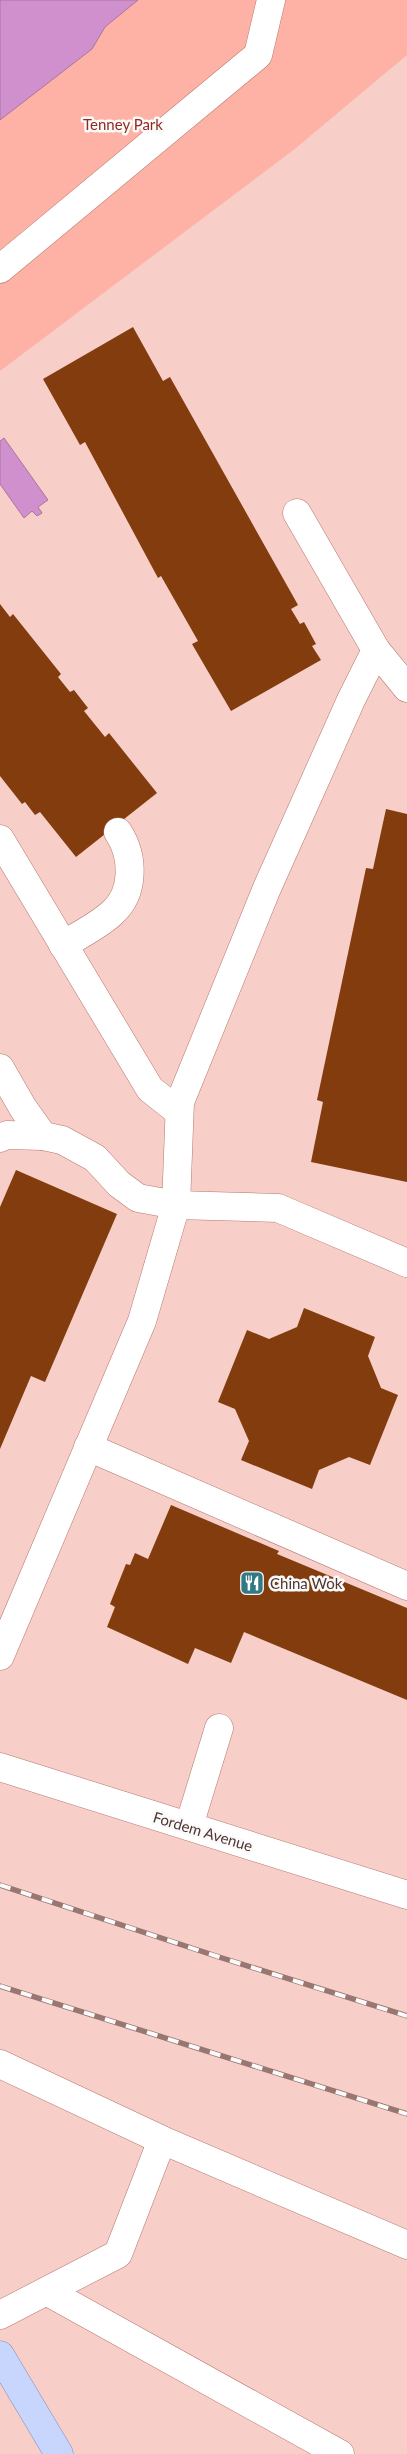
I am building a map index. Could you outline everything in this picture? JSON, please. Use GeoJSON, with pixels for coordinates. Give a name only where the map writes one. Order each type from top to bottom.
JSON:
{"type":"FeatureCollection","features":[{"type":"Feature","properties":{"kind":"main road"},"geometry":{"type":"LineString","coordinates":[[0,2355],[53,2444]]}},
{"type":"Feature","properties":{"kind":"street"},"geometry":{"type":"LineString","coordinates":[[0,268],[258,55],[271,0]]}},
{"type":"Feature","properties":{"kind":"street"},"geometry":{"type":"LineString","coordinates":[[297,513],[376,650],[407,688]]}},
{"type":"Feature","properties":{"kind":"street"},"geometry":{"type":"LineString","coordinates":[[3,1642],[142,1321],[176,1204],[180,1102],[267,888],[351,700],[376,650]]}},
{"type":"Feature","properties":{"kind":"street"},"geometry":{"type":"LineString","coordinates":[[63,945],[112,913],[128,887],[130,861],[118,832]]}},
{"type":"Feature","properties":{"kind":"street"},"geometry":{"type":"LineString","coordinates":[[0,839],[150,1090],[179,1112]]}},
{"type":"Feature","properties":{"kind":"street"},"geometry":{"type":"LineString","coordinates":[[0,1068],[23,1108],[43,1136]]}},
{"type":"Feature","properties":{"kind":"street"},"geometry":{"type":"LineString","coordinates":[[0,1138],[7,1135],[43,1136],[62,1140],[95,1158],[119,1184],[138,1198],[176,1204],[278,1208],[407,1263]]}},
{"type":"Feature","properties":{"kind":"street"},"geometry":{"type":"LineString","coordinates":[[88,1447],[407,1586]]}},
{"type":"Feature","properties":{"kind":"street"},"geometry":{"type":"LineString","coordinates":[[188,1826],[219,1728]]}},
{"type":"Feature","properties":{"kind":"street","name":"Fordem Avenue"},"geometry":{"type":"LineString","coordinates":[[0,1767],[407,1895]]}},
{"type":"Feature","properties":{"kind":"street"},"geometry":{"type":"LineString","coordinates":[[0,2064],[162,2140],[407,2245]]}},
{"type":"Feature","properties":{"kind":"street"},"geometry":{"type":"LineString","coordinates":[[0,2315],[48,2292],[118,2254],[162,2140]]}},
{"type":"Feature","properties":{"kind":"street"},"geometry":{"type":"LineString","coordinates":[[48,2292],[340,2454]]}},
{"type":"Feature","properties":{"kind":"green space","name":"Tenney Park"},"geometry":{"type":"Polygon","coordinates":[[[0,0],[407,0],[407,55],[296,148],[0,371],[0,0]]]}},
{"type":"Feature","properties":{"kind":"shaded area"},"geometry":{"type":"Polygon","coordinates":[[[0,0],[138,0],[105,27],[92,49],[0,120],[0,0]]]}},
{"type":"Feature","properties":{"kind":"shaded area"},"geometry":{"type":"Polygon","coordinates":[[[4,438],[48,500],[38,507],[42,513],[37,516],[32,511],[24,518],[0,484],[0,441],[4,438]]]}},
{"type":"Feature","properties":{"kind":"building"},"geometry":{"type":"Polygon","coordinates":[[[133,327],[163,381],[170,377],[298,605],[291,609],[300,624],[304,622],[316,644],[312,646],[321,660],[231,711],[192,644],[198,641],[161,576],[158,578],[85,442],[80,445],[43,379],[133,327]]]}},
{"type":"Feature","properties":{"kind":"building"},"geometry":{"type":"Polygon","coordinates":[[[0,604],[10,617],[13,614],[61,674],[58,677],[70,692],[74,690],[88,708],[84,711],[105,737],[109,733],[157,793],[76,857],[40,812],[35,815],[25,802],[22,804],[0,776],[0,604]]]}},
{"type":"Feature","properties":{"kind":"building"},"geometry":{"type":"Polygon","coordinates":[[[386,809],[407,814],[407,1182],[311,1162],[323,1102],[317,1100],[366,868],[373,869],[386,809]]]}},
{"type":"Feature","properties":{"kind":"building"},"geometry":{"type":"Polygon","coordinates":[[[16,1170],[117,1214],[45,1382],[31,1376],[0,1449],[0,1207],[16,1170]]]}},
{"type":"Feature","properties":{"kind":"building"},"geometry":{"type":"Polygon","coordinates":[[[304,1308],[375,1337],[368,1356],[381,1388],[398,1395],[370,1465],[349,1457],[319,1470],[312,1489],[241,1460],[249,1441],[235,1409],[218,1402],[247,1330],[269,1339],[297,1327],[304,1308]]]}},
{"type":"Feature","properties":{"kind":"building"},"geometry":{"type":"Polygon","coordinates":[[[171,1505],[279,1551],[277,1554],[407,1608],[407,1700],[244,1632],[231,1663],[195,1648],[188,1664],[107,1627],[115,1607],[110,1604],[126,1564],[130,1565],[135,1553],[148,1559],[171,1505]]]}},
{"type":"Feature","properties":{"kind":"railway"},"geometry":{"type":"LineString","coordinates":[[0,1885],[407,2016]]}},
{"type":"Feature","properties":{"kind":"railway"},"geometry":{"type":"LineString","coordinates":[[0,1986],[407,2114]]}},
{"type":"Feature","properties":{"kind":"place","name":"China Wok"},"geometry":{"type":"Point","coordinates":[252,1583]}}]}
